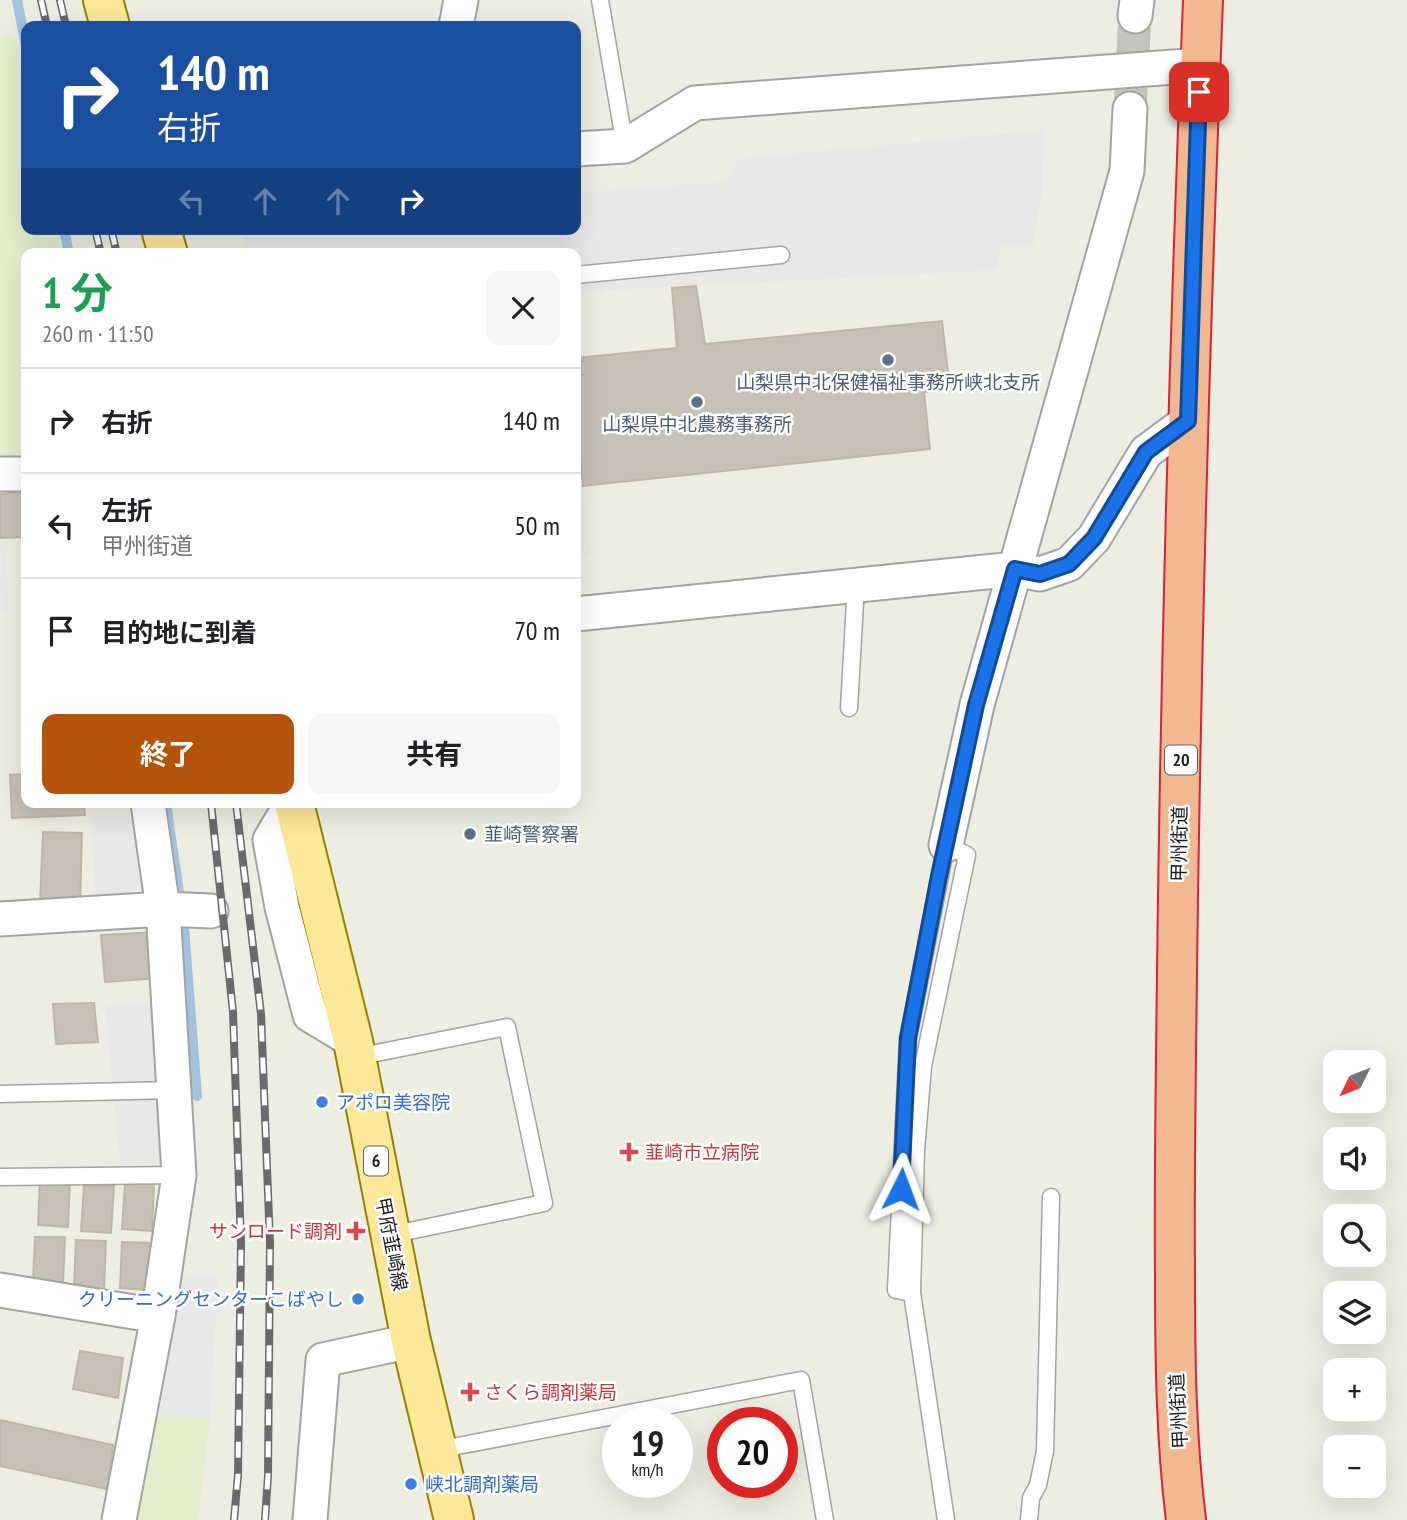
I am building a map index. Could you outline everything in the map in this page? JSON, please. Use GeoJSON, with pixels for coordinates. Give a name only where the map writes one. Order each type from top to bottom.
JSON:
{"type":"FeatureCollection","features":[{"type":"Feature","properties":{"kind":"highway","name":"甲州街道"},"geometry":{"type":"LineString","coordinates":[[1186,1520],[1175,1375],[1174,1180],[1188,421],[1203,0]]}},
{"type":"Feature","properties":{"kind":"main road"},"geometry":{"type":"LineString","coordinates":[[103,0],[109,21]]}},
{"type":"Feature","properties":{"kind":"main road","name":"甲府韮崎線"},"geometry":{"type":"LineString","coordinates":[[294,808],[355,1049],[411,1341],[454,1520]]}},
{"type":"Feature","properties":{"kind":"street"},"geometry":{"type":"LineString","coordinates":[[457,21],[461,0]]}},
{"type":"Feature","properties":{"kind":"street"},"geometry":{"type":"LineString","coordinates":[[581,149],[625,146],[695,103],[1200,65]]}},
{"type":"Feature","properties":{"kind":"street"},"geometry":{"type":"LineString","coordinates":[[946,845],[976,705],[1127,171],[1130,109]]}},
{"type":"Feature","properties":{"kind":"street"},"geometry":{"type":"LineString","coordinates":[[581,613],[1015,569],[1040,574],[1069,564],[1094,538],[1146,452],[1188,421]]}},
{"type":"Feature","properties":{"kind":"street"},"geometry":{"type":"LineString","coordinates":[[0,474],[21,474]]}},
{"type":"Feature","properties":{"kind":"street"},"geometry":{"type":"LineString","coordinates":[[119,1520],[158,1316],[179,1175],[163,909],[149,808]]}},
{"type":"Feature","properties":{"kind":"street"},"geometry":{"type":"LineString","coordinates":[[290,808],[270,840],[274,908],[310,1014],[355,1049]]}},
{"type":"Feature","properties":{"kind":"street"},"geometry":{"type":"LineString","coordinates":[[0,919],[163,909],[211,911]]}},
{"type":"Feature","properties":{"kind":"street"},"geometry":{"type":"LineString","coordinates":[[0,1290],[158,1316]]}},
{"type":"Feature","properties":{"kind":"street"},"geometry":{"type":"LineString","coordinates":[[310,1520],[323,1360],[411,1341]]}},
{"type":"Feature","properties":{"kind":"lane"},"geometry":{"type":"LineString","coordinates":[[600,0],[625,146]]}},
{"type":"Feature","properties":{"kind":"lane"},"geometry":{"type":"LineString","coordinates":[[581,275],[781,255]]}},
{"type":"Feature","properties":{"kind":"lane"},"geometry":{"type":"LineString","coordinates":[[849,708],[856,585]]}},
{"type":"Feature","properties":{"kind":"lane"},"geometry":{"type":"LineString","coordinates":[[912,1293],[896,1290],[908,1038],[946,845],[967,855],[923,1066],[916,1150],[912,1293],[946,1520]]}},
{"type":"Feature","properties":{"kind":"lane"},"geometry":{"type":"LineString","coordinates":[[355,1049],[507,1027],[544,1203],[390,1235]]}},
{"type":"Feature","properties":{"kind":"lane"},"geometry":{"type":"LineString","coordinates":[[0,1094],[174,1090]]}},
{"type":"Feature","properties":{"kind":"lane"},"geometry":{"type":"LineString","coordinates":[[0,1177],[179,1175]]}},
{"type":"Feature","properties":{"kind":"lane"},"geometry":{"type":"LineString","coordinates":[[1029,1520],[1031,1498],[1038,1485],[1045,1451],[1051,1196]]}},
{"type":"Feature","properties":{"kind":"lane"},"geometry":{"type":"LineString","coordinates":[[437,1450],[801,1380],[825,1520]]}},
{"type":"Feature","properties":{"kind":"green space"},"geometry":{"type":"Polygon","coordinates":[[[14,36],[21,67],[21,235],[58,235],[62,248],[21,248],[21,458],[0,460],[0,37],[14,36]]]}},
{"type":"Feature","properties":{"kind":"green space"},"geometry":{"type":"Polygon","coordinates":[[[153,1414],[210,1418],[198,1520],[131,1520],[153,1414]]]}},
{"type":"Feature","properties":{"kind":"shaded area"},"geometry":{"type":"Polygon","coordinates":[[[1044,130],[1042,192],[1033,246],[1000,247],[997,270],[581,292],[581,248],[245,248],[244,235],[581,235],[581,193],[726,182],[739,159],[1044,130]]]}},
{"type":"Feature","properties":{"kind":"shaded area"},"geometry":{"type":"Polygon","coordinates":[[[581,478],[590,554],[581,555],[581,478]]]}},
{"type":"Feature","properties":{"kind":"shaded area"},"geometry":{"type":"Polygon","coordinates":[[[5,545],[9,611],[0,611],[0,546],[5,545]]]}},
{"type":"Feature","properties":{"kind":"shaded area"},"geometry":{"type":"Polygon","coordinates":[[[91,816],[143,816],[152,867],[131,894],[95,897],[91,816]]]}},
{"type":"Feature","properties":{"kind":"shaded area"},"geometry":{"type":"Polygon","coordinates":[[[160,1002],[170,1164],[120,1164],[105,1006],[160,1002]]]}},
{"type":"Feature","properties":{"kind":"shaded area"},"geometry":{"type":"Polygon","coordinates":[[[181,1275],[218,1276],[210,1418],[153,1414],[181,1275]]]}},
{"type":"Feature","properties":{"kind":"building"},"geometry":{"type":"Polygon","coordinates":[[[696,286],[705,344],[942,321],[950,389],[924,392],[930,449],[583,486],[581,358],[677,348],[672,288],[696,286]]]}},
{"type":"Feature","properties":{"kind":"building"},"geometry":{"type":"Polygon","coordinates":[[[21,492],[21,537],[0,538],[0,494],[21,492]]]}},
{"type":"Feature","properties":{"kind":"building"},"geometry":{"type":"Polygon","coordinates":[[[21,774],[21,808],[84,808],[85,815],[12,818],[10,775],[21,774]]]}},
{"type":"Feature","properties":{"kind":"building"},"geometry":{"type":"Polygon","coordinates":[[[43,832],[82,833],[80,905],[40,903],[43,832]]]}},
{"type":"Feature","properties":{"kind":"building"},"geometry":{"type":"Polygon","coordinates":[[[157,932],[161,978],[105,982],[101,935],[157,932]]]}},
{"type":"Feature","properties":{"kind":"building"},"geometry":{"type":"Polygon","coordinates":[[[94,1003],[98,1042],[56,1044],[53,1004],[94,1003]]]}},
{"type":"Feature","properties":{"kind":"building"},"geometry":{"type":"Polygon","coordinates":[[[40,1179],[70,1180],[68,1227],[38,1225],[40,1179]]]}},
{"type":"Feature","properties":{"kind":"building"},"geometry":{"type":"Polygon","coordinates":[[[125,1184],[154,1184],[152,1231],[122,1229],[125,1184]]]}},
{"type":"Feature","properties":{"kind":"building"},"geometry":{"type":"Polygon","coordinates":[[[84,1186],[114,1186],[111,1233],[81,1231],[84,1186]]]}},
{"type":"Feature","properties":{"kind":"building"},"geometry":{"type":"Polygon","coordinates":[[[35,1237],[65,1237],[63,1284],[33,1282],[35,1237]]]}},
{"type":"Feature","properties":{"kind":"building"},"geometry":{"type":"Polygon","coordinates":[[[76,1240],[106,1241],[104,1288],[74,1286],[76,1240]]]}},
{"type":"Feature","properties":{"kind":"building"},"geometry":{"type":"Polygon","coordinates":[[[122,1242],[152,1243],[150,1290],[120,1288],[122,1242]]]}},
{"type":"Feature","properties":{"kind":"building"},"geometry":{"type":"Polygon","coordinates":[[[80,1351],[123,1358],[118,1398],[73,1389],[80,1351]]]}},
{"type":"Feature","properties":{"kind":"building"},"geometry":{"type":"Polygon","coordinates":[[[0,1420],[113,1445],[107,1489],[0,1466],[0,1420]]]}},
{"type":"Feature","properties":{"kind":"waterway"},"geometry":{"type":"LineString","coordinates":[[17,0],[21,21]]}},
{"type":"Feature","properties":{"kind":"waterway"},"geometry":{"type":"LineString","coordinates":[[65,235],[68,248]]}},
{"type":"Feature","properties":{"kind":"waterway"},"geometry":{"type":"LineString","coordinates":[[167,808],[184,927],[197,1096]]}},
{"type":"Feature","properties":{"kind":"tunnel"},"geometry":{"type":"LineString","coordinates":[[1130,109],[1135,16]]}},
{"type":"Feature","properties":{"kind":"railway"},"geometry":{"type":"LineString","coordinates":[[41,0],[46,21]]}},
{"type":"Feature","properties":{"kind":"railway"},"geometry":{"type":"LineString","coordinates":[[60,0],[65,21]]}},
{"type":"Feature","properties":{"kind":"railway"},"geometry":{"type":"LineString","coordinates":[[96,235],[100,248]]}},
{"type":"Feature","properties":{"kind":"railway"},"geometry":{"type":"LineString","coordinates":[[112,235],[116,248]]}},
{"type":"Feature","properties":{"kind":"railway"},"geometry":{"type":"LineString","coordinates":[[212,808],[233,1012],[241,1244],[238,1475],[234,1520]]}},
{"type":"Feature","properties":{"kind":"railway"},"geometry":{"type":"LineString","coordinates":[[237,808],[261,1014],[270,1244],[268,1476],[265,1520]]}},
{"type":"Feature","properties":{"kind":"place","name":"山梨県中北保健福祉事務所峡北支所"},"geometry":{"type":"Point","coordinates":[888,360]}},
{"type":"Feature","properties":{"kind":"place","name":"山梨県中北農務事務所"},"geometry":{"type":"Point","coordinates":[697,402]}},
{"type":"Feature","properties":{"kind":"place","name":"韮崎警察署"},"geometry":{"type":"Point","coordinates":[470,834]}},
{"type":"Feature","properties":{"kind":"place","name":"アポロ美容院"},"geometry":{"type":"Point","coordinates":[322,1102]}},
{"type":"Feature","properties":{"kind":"place","name":"韮崎市立病院"},"geometry":{"type":"Point","coordinates":[629,1152]}},
{"type":"Feature","properties":{"kind":"place","name":"サンロード調剤"},"geometry":{"type":"Point","coordinates":[356,1231]}},
{"type":"Feature","properties":{"kind":"place","name":"クリーニングセンターこばやし"},"geometry":{"type":"Point","coordinates":[358,1299]}},
{"type":"Feature","properties":{"kind":"place","name":"さくら調剤薬局"},"geometry":{"type":"Point","coordinates":[470,1392]}},
{"type":"Feature","properties":{"kind":"place","name":"峡北調剤薬局"},"geometry":{"type":"Point","coordinates":[411,1484]}},
{"type":"Feature","properties":{"kind":"route"},"geometry":{"type":"LineString","coordinates":[[901,1189],[908,1038],[976,705],[1015,569],[1040,574],[1069,564],[1094,538],[1146,452],[1188,421],[1199,92]]}}]}
